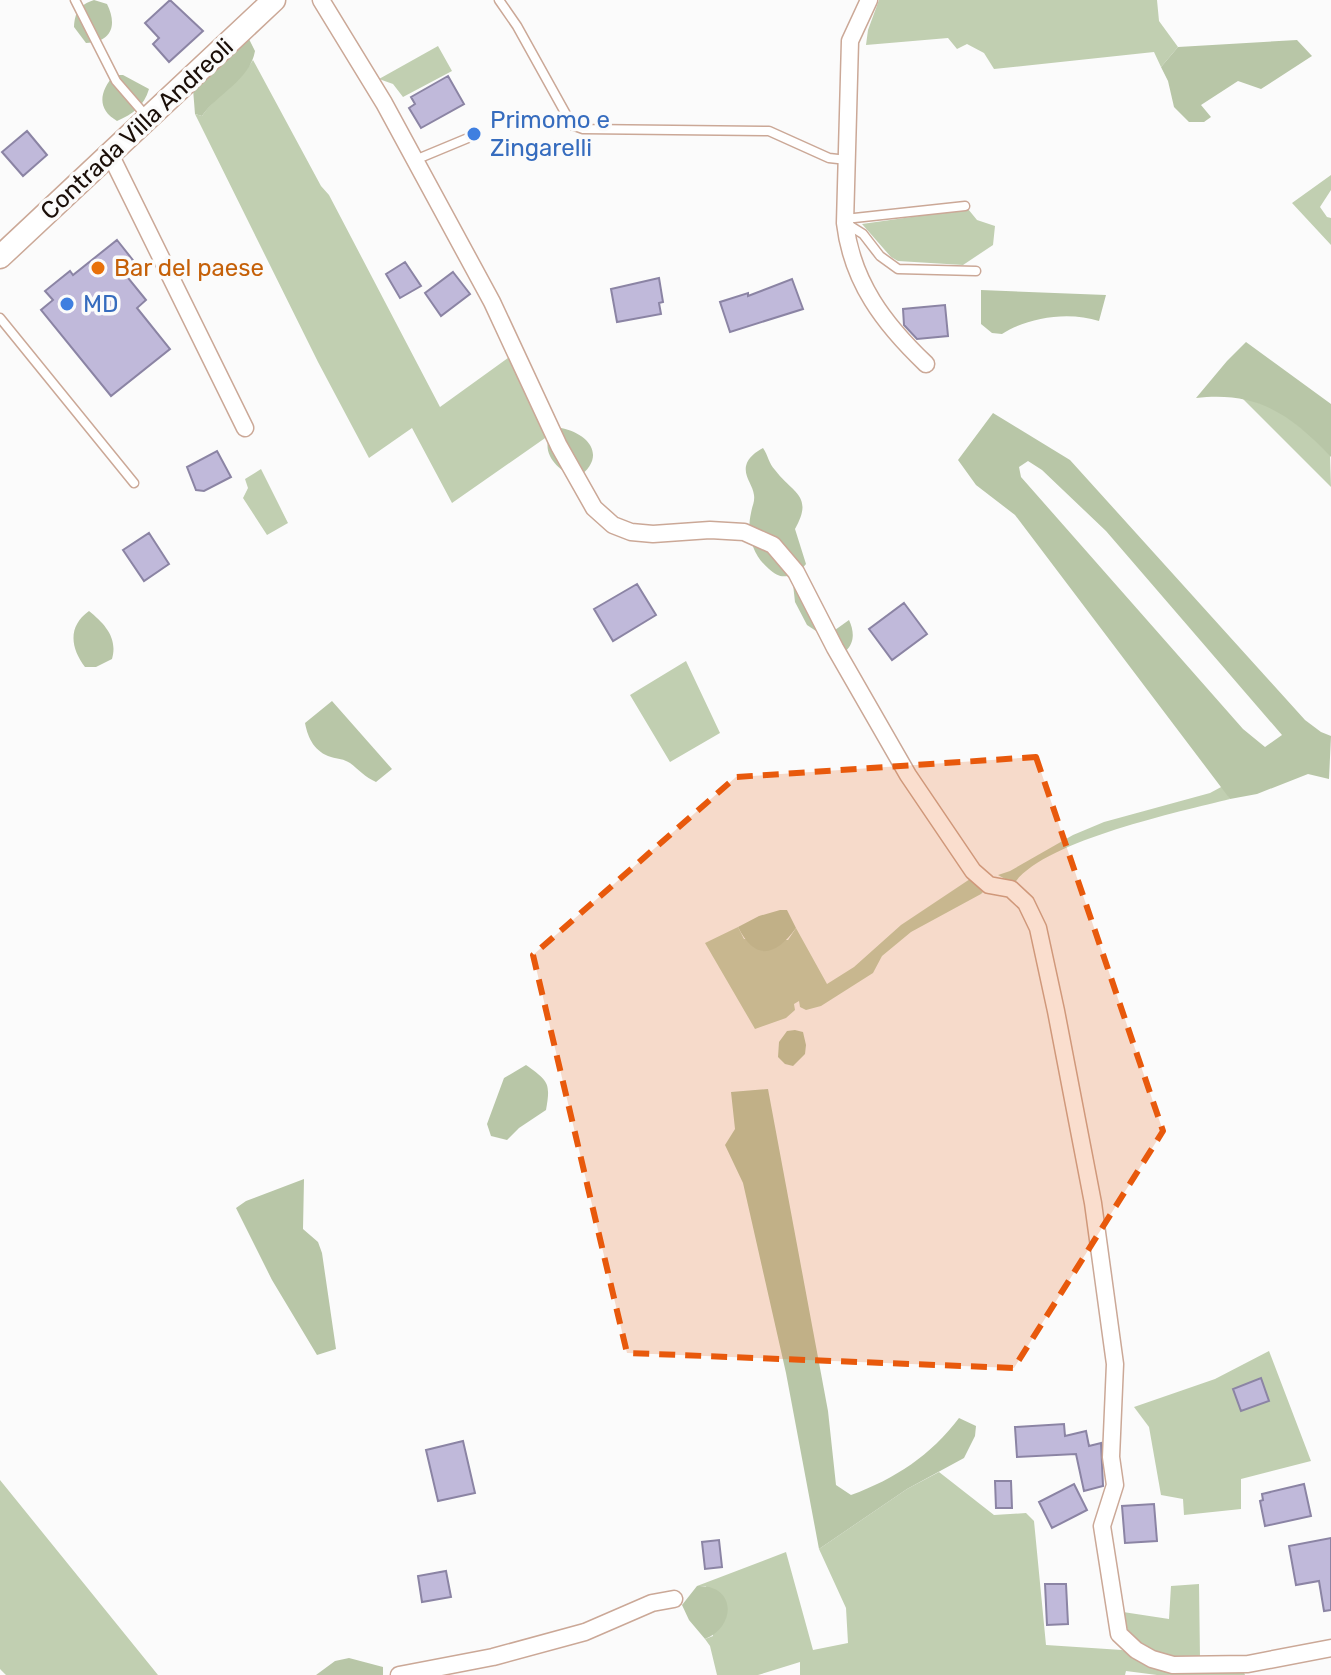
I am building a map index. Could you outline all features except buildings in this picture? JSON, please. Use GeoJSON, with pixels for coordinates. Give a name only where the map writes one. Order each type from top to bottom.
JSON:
{"type":"FeatureCollection","features":[{"type":"Feature","properties":{"kind":"main road","name":"Contrada Villa Andreoli"},"geometry":{"type":"LineString","coordinates":[[0,257],[274,0]]}},
{"type":"Feature","properties":{"kind":"street"},"geometry":{"type":"LineString","coordinates":[[321,0],[415,160],[506,330],[559,446],[594,508],[613,525],[631,532],[744,532],[773,545],[796,572],[835,648],[908,775],[973,871],[989,885],[1011,889],[1026,903],[1038,928],[1059,1026],[1093,1203],[1115,1364],[1111,1457],[1115,1485],[1102,1526],[1119,1634],[1144,1655],[1173,1665],[1248,1664],[1331,1648]]}},
{"type":"Feature","properties":{"kind":"street"},"geometry":{"type":"LineString","coordinates":[[869,0],[850,41],[845,221],[848,250],[862,286],[883,318],[926,364]]}},
{"type":"Feature","properties":{"kind":"street"},"geometry":{"type":"LineString","coordinates":[[110,154],[245,428]]}},
{"type":"Feature","properties":{"kind":"street"},"geometry":{"type":"LineString","coordinates":[[399,1675],[493,1657],[585,1632],[652,1603],[674,1599]]}},
{"type":"Feature","properties":{"kind":"lane"},"geometry":{"type":"LineString","coordinates":[[75,0],[116,81],[148,118]]}},
{"type":"Feature","properties":{"kind":"lane"},"geometry":{"type":"LineString","coordinates":[[499,0],[517,26],[572,125],[583,129],[769,131],[829,158],[847,160]]}},
{"type":"Feature","properties":{"kind":"lane"},"geometry":{"type":"LineString","coordinates":[[415,160],[468,138]]}},
{"type":"Feature","properties":{"kind":"lane"},"geometry":{"type":"LineString","coordinates":[[845,221],[965,206]]}},
{"type":"Feature","properties":{"kind":"lane"},"geometry":{"type":"LineString","coordinates":[[845,221],[863,234],[880,256],[898,269],[976,271]]}},
{"type":"Feature","properties":{"kind":"lane"},"geometry":{"type":"LineString","coordinates":[[0,318],[134,483]]}},
{"type":"Feature","properties":{"kind":"highlighted area"},"geometry":{"type":"Polygon","coordinates":[[[1036,757],[1163,1131],[1014,1368],[627,1353],[533,955],[736,777],[1036,757]]]}},
{"type":"Feature","properties":{"kind":"green space"},"geometry":{"type":"Polygon","coordinates":[[[94,0],[107,4],[112,25],[102,39],[86,43],[74,27],[81,7],[94,0]]]}},
{"type":"Feature","properties":{"kind":"green space"},"geometry":{"type":"Polygon","coordinates":[[[879,0],[1157,0],[1159,21],[1178,47],[1161,67],[1154,52],[994,69],[984,53],[967,44],[957,49],[948,38],[866,45],[879,0]]]}},
{"type":"Feature","properties":{"kind":"green space"},"geometry":{"type":"Polygon","coordinates":[[[249,39],[255,51],[247,70],[202,116],[195,114],[193,89],[249,39]]]}},
{"type":"Feature","properties":{"kind":"green space"},"geometry":{"type":"Polygon","coordinates":[[[1297,40],[1312,56],[1261,89],[1238,81],[1201,105],[1211,117],[1204,122],[1189,122],[1174,107],[1161,67],[1178,47],[1297,40]]]}},
{"type":"Feature","properties":{"kind":"green space"},"geometry":{"type":"Polygon","coordinates":[[[438,46],[452,71],[403,97],[393,84],[379,79],[438,46]]]}},
{"type":"Feature","properties":{"kind":"green space"},"geometry":{"type":"Polygon","coordinates":[[[253,60],[321,186],[329,195],[440,407],[512,355],[548,436],[452,503],[412,428],[369,458],[195,114],[202,116],[253,60]]]}},
{"type":"Feature","properties":{"kind":"green space"},"geometry":{"type":"Polygon","coordinates":[[[114,75],[123,75],[149,89],[137,109],[117,121],[106,111],[102,100],[114,75]]]}},
{"type":"Feature","properties":{"kind":"green space"},"geometry":{"type":"Polygon","coordinates":[[[1331,175],[1331,190],[1320,207],[1331,218],[1331,245],[1292,203],[1331,175]]]}},
{"type":"Feature","properties":{"kind":"green space"},"geometry":{"type":"Polygon","coordinates":[[[968,209],[977,220],[995,226],[993,245],[963,265],[898,261],[862,224],[968,209]]]}},
{"type":"Feature","properties":{"kind":"green space"},"geometry":{"type":"Polygon","coordinates":[[[981,290],[1106,295],[1099,321],[1075,316],[1049,317],[1024,323],[1002,334],[992,333],[981,324],[981,290]]]}},
{"type":"Feature","properties":{"kind":"green space"},"geometry":{"type":"Polygon","coordinates":[[[1246,342],[1331,404],[1331,457],[1286,418],[1255,402],[1237,398],[1196,398],[1246,342]]]}},
{"type":"Feature","properties":{"kind":"green space"},"geometry":{"type":"Polygon","coordinates":[[[1241,397],[1277,409],[1330,455],[1331,487],[1241,397]]]}},
{"type":"Feature","properties":{"kind":"green space"},"geometry":{"type":"Polygon","coordinates":[[[993,413],[1070,460],[1305,720],[1331,736],[1329,779],[1308,774],[1257,794],[1230,799],[1015,515],[976,485],[958,460],[993,413]],[[1028,461],[1019,467],[1021,477],[1243,729],[1265,747],[1282,735],[1106,531],[1042,470],[1028,461]]]}},
{"type":"Feature","properties":{"kind":"green space"},"geometry":{"type":"Polygon","coordinates":[[[561,428],[580,436],[592,448],[591,463],[577,478],[556,465],[548,452],[547,445],[553,429],[561,428]]]}},
{"type":"Feature","properties":{"kind":"green space"},"geometry":{"type":"Polygon","coordinates":[[[763,448],[773,468],[802,502],[795,529],[806,564],[800,571],[835,630],[849,620],[853,636],[846,651],[807,625],[795,602],[792,575],[775,573],[763,564],[755,551],[749,529],[754,495],[746,466],[750,457],[763,448]]]}},
{"type":"Feature","properties":{"kind":"green space"},"geometry":{"type":"Polygon","coordinates":[[[261,469],[288,523],[267,535],[243,498],[248,488],[245,479],[261,469]]]}},
{"type":"Feature","properties":{"kind":"green space"},"geometry":{"type":"Polygon","coordinates":[[[89,611],[105,626],[113,644],[112,659],[96,667],[85,667],[74,644],[77,623],[89,611]]]}},
{"type":"Feature","properties":{"kind":"green space"},"geometry":{"type":"Polygon","coordinates":[[[686,661],[720,733],[670,762],[630,695],[686,661]]]}},
{"type":"Feature","properties":{"kind":"green space"},"geometry":{"type":"Polygon","coordinates":[[[332,701],[392,769],[376,782],[348,762],[321,752],[310,739],[305,723],[332,701]]]}},
{"type":"Feature","properties":{"kind":"green space"},"geometry":{"type":"Polygon","coordinates":[[[1223,786],[1230,799],[1147,820],[1081,842],[1052,854],[1029,869],[1014,884],[998,875],[1104,822],[1210,793],[1223,786]]]}},
{"type":"Feature","properties":{"kind":"green space"},"geometry":{"type":"Polygon","coordinates":[[[973,877],[985,890],[981,894],[911,932],[882,956],[873,973],[821,1006],[806,1010],[800,1007],[799,1001],[786,1018],[755,1029],[705,943],[738,927],[744,939],[788,940],[796,928],[827,984],[854,967],[901,925],[973,877]]]}},
{"type":"Feature","properties":{"kind":"green space"},"geometry":{"type":"Polygon","coordinates":[[[787,910],[796,928],[788,938],[766,951],[751,946],[738,927],[787,910]]]}},
{"type":"Feature","properties":{"kind":"green space"},"geometry":{"type":"Polygon","coordinates":[[[787,1031],[803,1032],[806,1045],[805,1054],[793,1066],[785,1064],[778,1057],[779,1042],[787,1031]]]}},
{"type":"Feature","properties":{"kind":"green space"},"geometry":{"type":"Polygon","coordinates":[[[526,1065],[546,1083],[546,1110],[507,1140],[491,1136],[487,1124],[504,1078],[526,1065]]]}},
{"type":"Feature","properties":{"kind":"green space"},"geometry":{"type":"Polygon","coordinates":[[[768,1089],[828,1411],[836,1485],[851,1495],[867,1489],[924,1454],[959,1418],[976,1426],[975,1436],[964,1458],[907,1489],[819,1549],[786,1373],[743,1183],[725,1145],[735,1129],[731,1092],[768,1089]]]}},
{"type":"Feature","properties":{"kind":"green space"},"geometry":{"type":"Polygon","coordinates":[[[304,1179],[303,1229],[318,1242],[322,1253],[336,1349],[317,1355],[272,1280],[236,1208],[246,1201],[304,1179]]]}},
{"type":"Feature","properties":{"kind":"green space"},"geometry":{"type":"Polygon","coordinates":[[[1269,1351],[1311,1461],[1241,1479],[1241,1509],[1184,1515],[1183,1499],[1161,1495],[1149,1427],[1134,1407],[1215,1379],[1269,1351]]]}},
{"type":"Feature","properties":{"kind":"green space"},"geometry":{"type":"Polygon","coordinates":[[[939,1472],[994,1515],[1026,1513],[1034,1521],[1046,1645],[1122,1650],[1148,1664],[1243,1670],[1245,1675],[1157,1675],[1126,1671],[1125,1675],[800,1675],[800,1662],[758,1675],[717,1675],[710,1646],[705,1639],[713,1636],[706,1586],[697,1586],[786,1552],[813,1650],[848,1643],[846,1608],[819,1549],[907,1489],[939,1472]]]}},
{"type":"Feature","properties":{"kind":"green space"},"geometry":{"type":"Polygon","coordinates":[[[0,1480],[158,1675],[6,1675],[0,1669],[0,1480]]]}},
{"type":"Feature","properties":{"kind":"green space"},"geometry":{"type":"Polygon","coordinates":[[[1199,1584],[1200,1658],[1150,1651],[1132,1637],[1123,1612],[1169,1619],[1171,1586],[1199,1584]]]}},
{"type":"Feature","properties":{"kind":"green space"},"geometry":{"type":"Polygon","coordinates":[[[697,1586],[710,1587],[719,1592],[728,1607],[723,1625],[705,1639],[689,1620],[682,1605],[697,1586]]]}},
{"type":"Feature","properties":{"kind":"green space"},"geometry":{"type":"Polygon","coordinates":[[[349,1658],[383,1667],[383,1675],[316,1675],[335,1661],[349,1658]]]}},
{"type":"Feature","properties":{"kind":"place","name":"Primomo e Zingarelli"},"geometry":{"type":"Point","coordinates":[474,134]}},
{"type":"Feature","properties":{"kind":"place","name":"Bar del paese"},"geometry":{"type":"Point","coordinates":[98,268]}},
{"type":"Feature","properties":{"kind":"place","name":"MD"},"geometry":{"type":"Point","coordinates":[67,304]}}]}
